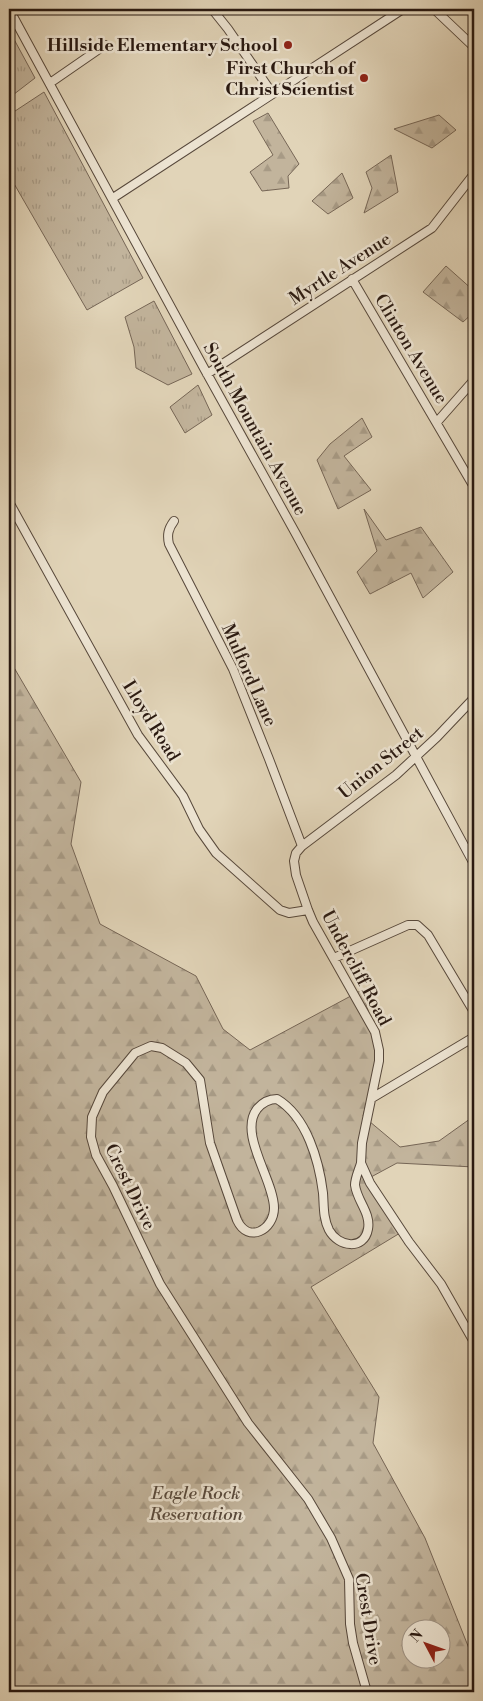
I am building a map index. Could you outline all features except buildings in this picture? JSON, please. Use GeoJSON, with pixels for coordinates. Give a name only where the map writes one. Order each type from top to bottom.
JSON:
{"type":"FeatureCollection","features":[{"type":"Feature","properties":{"kind":"street"},"geometry":{"type":"LineString","coordinates":[[212,9],[272,93]]}},
{"type":"Feature","properties":{"kind":"street"},"geometry":{"type":"LineString","coordinates":[[113,198],[403,9]]}},
{"type":"Feature","properties":{"kind":"street"},"geometry":{"type":"LineString","coordinates":[[434,9],[474,47]]}},
{"type":"Feature","properties":{"kind":"street","name":"South Mountain Avenue"},"geometry":{"type":"LineString","coordinates":[[10,10],[474,864]]}},
{"type":"Feature","properties":{"kind":"street"},"geometry":{"type":"LineString","coordinates":[[50,83],[105,45]]}},
{"type":"Feature","properties":{"kind":"street","name":"Myrtle Avenue"},"geometry":{"type":"LineString","coordinates":[[207,374],[432,228],[474,174]]}},
{"type":"Feature","properties":{"kind":"street","name":"Clinton Avenue"},"geometry":{"type":"LineString","coordinates":[[352,279],[474,487]]}},
{"type":"Feature","properties":{"kind":"street"},"geometry":{"type":"LineString","coordinates":[[437,422],[474,380]]}},
{"type":"Feature","properties":{"kind":"street","name":"Lloyd Road"},"geometry":{"type":"LineString","coordinates":[[9,502],[138,736],[183,796],[207,842],[222,859],[280,910],[289,913],[308,910]]}},
{"type":"Feature","properties":{"kind":"street","name":"Mulford Lane"},"geometry":{"type":"LineString","coordinates":[[174,521],[169,527],[167,535],[169,544],[233,669],[302,846]]}},
{"type":"Feature","properties":{"kind":"street","name":"Union Street"},"geometry":{"type":"LineString","coordinates":[[302,846],[396,775],[474,698]]}},
{"type":"Feature","properties":{"kind":"street","name":"Undercliff Road"},"geometry":{"type":"LineString","coordinates":[[302,846],[296,853],[294,867],[308,910],[375,1032],[379,1050],[379,1061],[362,1143],[360,1163]]}},
{"type":"Feature","properties":{"kind":"street"},"geometry":{"type":"LineString","coordinates":[[334,958],[408,925],[417,925],[428,935],[474,1012]]}},
{"type":"Feature","properties":{"kind":"street"},"geometry":{"type":"LineString","coordinates":[[372,1098],[474,1037]]}},
{"type":"Feature","properties":{"kind":"street","name":"Crest Drive"},"geometry":{"type":"LineString","coordinates":[[360,1163],[355,1184],[368,1218],[368,1228],[365,1238],[358,1244],[349,1245],[334,1237],[329,1229],[324,1212],[318,1166],[300,1122],[288,1107],[277,1100],[268,1101],[260,1105],[255,1112],[252,1128],[274,1208],[268,1225],[257,1232],[250,1233],[240,1227],[237,1220],[210,1144],[200,1080],[186,1063],[162,1048],[151,1046],[135,1053],[103,1092],[92,1117],[91,1137],[96,1155],[160,1284],[248,1422],[308,1499],[331,1538],[350,1579],[350,1624],[353,1643],[367,1692]]}},
{"type":"Feature","properties":{"kind":"street"},"geometry":{"type":"LineString","coordinates":[[360,1163],[370,1183],[409,1242],[441,1284],[474,1342]]}},
{"type":"Feature","properties":{"kind":"green space"},"geometry":{"type":"Polygon","coordinates":[[[9,30],[35,78],[9,98],[9,30]]]}},
{"type":"Feature","properties":{"kind":"green space"},"geometry":{"type":"Polygon","coordinates":[[[44,92],[143,278],[87,310],[9,175],[9,115],[44,92]]]}},
{"type":"Feature","properties":{"kind":"green space"},"geometry":{"type":"Polygon","coordinates":[[[268,113],[299,164],[288,176],[289,188],[262,191],[250,172],[273,155],[253,121],[268,113]]]}},
{"type":"Feature","properties":{"kind":"green space"},"geometry":{"type":"Polygon","coordinates":[[[439,115],[456,130],[432,148],[394,129],[439,115]]]}},
{"type":"Feature","properties":{"kind":"green space"},"geometry":{"type":"Polygon","coordinates":[[[391,155],[398,192],[364,213],[372,188],[366,172],[391,155]]]}},
{"type":"Feature","properties":{"kind":"green space"},"geometry":{"type":"Polygon","coordinates":[[[342,173],[353,198],[328,214],[312,201],[342,173]]]}},
{"type":"Feature","properties":{"kind":"green space"},"geometry":{"type":"Polygon","coordinates":[[[446,266],[474,291],[474,312],[463,322],[423,292],[446,266]]]}},
{"type":"Feature","properties":{"kind":"green space"},"geometry":{"type":"Polygon","coordinates":[[[154,301],[192,374],[168,385],[136,368],[134,347],[125,317],[154,301]]]}},
{"type":"Feature","properties":{"kind":"green space"},"geometry":{"type":"Polygon","coordinates":[[[198,385],[212,415],[185,433],[170,407],[198,385]]]}},
{"type":"Feature","properties":{"kind":"green space"},"geometry":{"type":"Polygon","coordinates":[[[362,418],[372,437],[344,456],[371,490],[338,509],[317,460],[330,444],[362,418]]]}},
{"type":"Feature","properties":{"kind":"green space"},"geometry":{"type":"Polygon","coordinates":[[[364,509],[386,540],[421,527],[453,572],[423,598],[411,573],[370,594],[357,572],[377,551],[364,509]]]}},
{"type":"Feature","properties":{"kind":"green space","name":"Eagle Rock Reservation"},"geometry":{"type":"Polygon","coordinates":[[[9,659],[81,782],[71,844],[100,924],[196,976],[223,1029],[250,1050],[362,990],[380,1051],[363,1116],[400,1147],[439,1141],[474,1116],[474,1167],[397,1163],[371,1177],[405,1230],[311,1287],[379,1397],[373,1443],[425,1538],[474,1661],[474,1692],[9,1692],[9,659]]]}},
{"type":"Feature","properties":{"kind":"place","name":"Hillside Elementary School"},"geometry":{"type":"Point","coordinates":[288,45]}},
{"type":"Feature","properties":{"kind":"place","name":"First Church of Christ Scientist"},"geometry":{"type":"Point","coordinates":[364,78]}}]}
